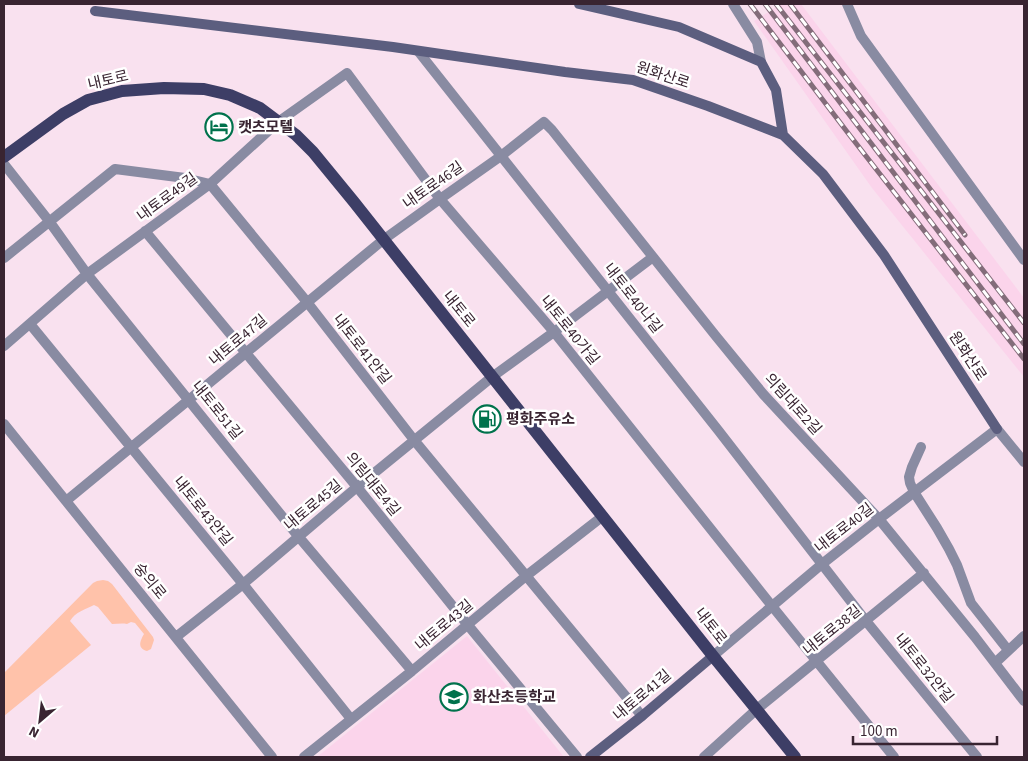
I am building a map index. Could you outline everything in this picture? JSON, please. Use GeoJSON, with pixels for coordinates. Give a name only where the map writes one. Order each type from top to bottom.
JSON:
{"type":"FeatureCollection","features":[{"type":"Feature","properties":{"kind":"main road"},"geometry":{"type":"LineString","coordinates":[[578,4],[679,27],[761,62],[776,90],[783,135]]}},
{"type":"Feature","properties":{"kind":"main road","name":"원화산로"},"geometry":{"type":"LineString","coordinates":[[95,11],[633,80],[783,135],[823,174],[884,255],[997,429]]}},
{"type":"Feature","properties":{"kind":"main road","name":"내토로"},"geometry":{"type":"LineString","coordinates":[[4,157],[63,114],[88,100],[122,92],[164,88],[204,89],[230,95],[260,108],[296,135],[313,152],[354,202],[795,757]]}},
{"type":"Feature","properties":{"kind":"main road","name":"내토로41길"},"geometry":{"type":"LineString","coordinates":[[590,757],[713,656]]}},
{"type":"Feature","properties":{"kind":"street"},"geometry":{"type":"LineString","coordinates":[[733,4],[757,42],[761,62]]}},
{"type":"Feature","properties":{"kind":"street"},"geometry":{"type":"LineString","coordinates":[[846,4],[861,36],[1024,260]]}},
{"type":"Feature","properties":{"kind":"street","name":"내토로40나길"},"geometry":{"type":"LineString","coordinates":[[418,51],[718,430],[866,621]]}},
{"type":"Feature","properties":{"kind":"street","name":"내토로49길"},"geometry":{"type":"LineString","coordinates":[[4,346],[87,274],[210,184],[278,122],[347,73]]}},
{"type":"Feature","properties":{"kind":"street","name":"내토로40가길"},"geometry":{"type":"LineString","coordinates":[[347,73],[440,198],[554,332],[894,757]]}},
{"type":"Feature","properties":{"kind":"street","name":"내토로46길"},"geometry":{"type":"LineString","coordinates":[[383,240],[501,156],[544,122]]}},
{"type":"Feature","properties":{"kind":"street","name":"의림대로2길"},"geometry":{"type":"LineString","coordinates":[[544,122],[764,395],[879,519],[924,573],[1024,701]]}},
{"type":"Feature","properties":{"kind":"street","name":"내토로51길"},"geometry":{"type":"LineString","coordinates":[[4,164],[49,221],[87,274],[298,536],[412,671]]}},
{"type":"Feature","properties":{"kind":"street"},"geometry":{"type":"LineString","coordinates":[[4,258],[115,169],[185,178],[210,184]]}},
{"type":"Feature","properties":{"kind":"street","name":"내토로41안길"},"geometry":{"type":"LineString","coordinates":[[210,184],[307,302],[414,440],[642,716]]}},
{"type":"Feature","properties":{"kind":"street","name":"의림대로4길"},"geometry":{"type":"LineString","coordinates":[[145,232],[577,757]]}},
{"type":"Feature","properties":{"kind":"street","name":"내토로47길"},"geometry":{"type":"LineString","coordinates":[[66,501],[383,240]]}},
{"type":"Feature","properties":{"kind":"street","name":"내토로45길"},"geometry":{"type":"LineString","coordinates":[[176,637],[243,584],[298,536],[492,377],[653,256]]}},
{"type":"Feature","properties":{"kind":"street","name":"내토로43안길"},"geometry":{"type":"LineString","coordinates":[[30,324],[351,719]]}},
{"type":"Feature","properties":{"kind":"street","name":"숭의로"},"geometry":{"type":"LineString","coordinates":[[4,424],[272,757]]}},
{"type":"Feature","properties":{"kind":"street","name":"원화산로"},"geometry":{"type":"LineString","coordinates":[[997,429],[1024,462]]}},
{"type":"Feature","properties":{"kind":"street","name":"내토로40길"},"geometry":{"type":"LineString","coordinates":[[713,656],[822,564],[997,429]]}},
{"type":"Feature","properties":{"kind":"street"},"geometry":{"type":"LineString","coordinates":[[921,447],[912,467],[909,477],[910,483],[949,549],[971,603],[1008,650]]}},
{"type":"Feature","properties":{"kind":"street","name":"내토로43길"},"geometry":{"type":"LineString","coordinates":[[304,757],[412,671],[526,576],[603,516]]}},
{"type":"Feature","properties":{"kind":"street","name":"내토로38길"},"geometry":{"type":"LineString","coordinates":[[704,757],[757,709],[924,573]]}},
{"type":"Feature","properties":{"kind":"street","name":"내토로32안길"},"geometry":{"type":"LineString","coordinates":[[866,621],[977,757]]}},
{"type":"Feature","properties":{"kind":"street"},"geometry":{"type":"LineString","coordinates":[[995,663],[1024,636]]}},
{"type":"Feature","properties":{"kind":"shaded area"},"geometry":{"type":"Polygon","coordinates":[[[781,4],[801,4],[1024,298],[1024,377],[872,188],[754,21],[781,4]]]}},
{"type":"Feature","properties":{"kind":"shaded area"},"geometry":{"type":"Polygon","coordinates":[[[103,580],[112,584],[153,637],[151,649],[147,651],[142,648],[141,642],[144,634],[135,623],[112,624],[98,607],[94,605],[84,609],[70,621],[91,645],[4,716],[4,673],[93,583],[103,580]]]}},
{"type":"Feature","properties":{"kind":"shaded area","name":"화산초등학교"},"geometry":{"type":"Polygon","coordinates":[[[467,636],[564,757],[317,757],[467,636]]]}},
{"type":"Feature","properties":{"kind":"railway"},"geometry":{"type":"LineString","coordinates":[[750,4],[1024,359]]}},
{"type":"Feature","properties":{"kind":"railway"},"geometry":{"type":"LineString","coordinates":[[765,4],[1024,344]]}},
{"type":"Feature","properties":{"kind":"railway"},"geometry":{"type":"LineString","coordinates":[[776,4],[1024,323]]}},
{"type":"Feature","properties":{"kind":"railway"},"geometry":{"type":"LineString","coordinates":[[790,4],[965,235]]}},
{"type":"Feature","properties":{"kind":"place","name":"캣츠모텔"},"geometry":{"type":"Point","coordinates":[219,127]}},
{"type":"Feature","properties":{"kind":"place","name":"평화주유소"},"geometry":{"type":"Point","coordinates":[487,419]}},
{"type":"Feature","properties":{"kind":"place","name":"화산초등학교"},"geometry":{"type":"Point","coordinates":[454,697]}}]}
